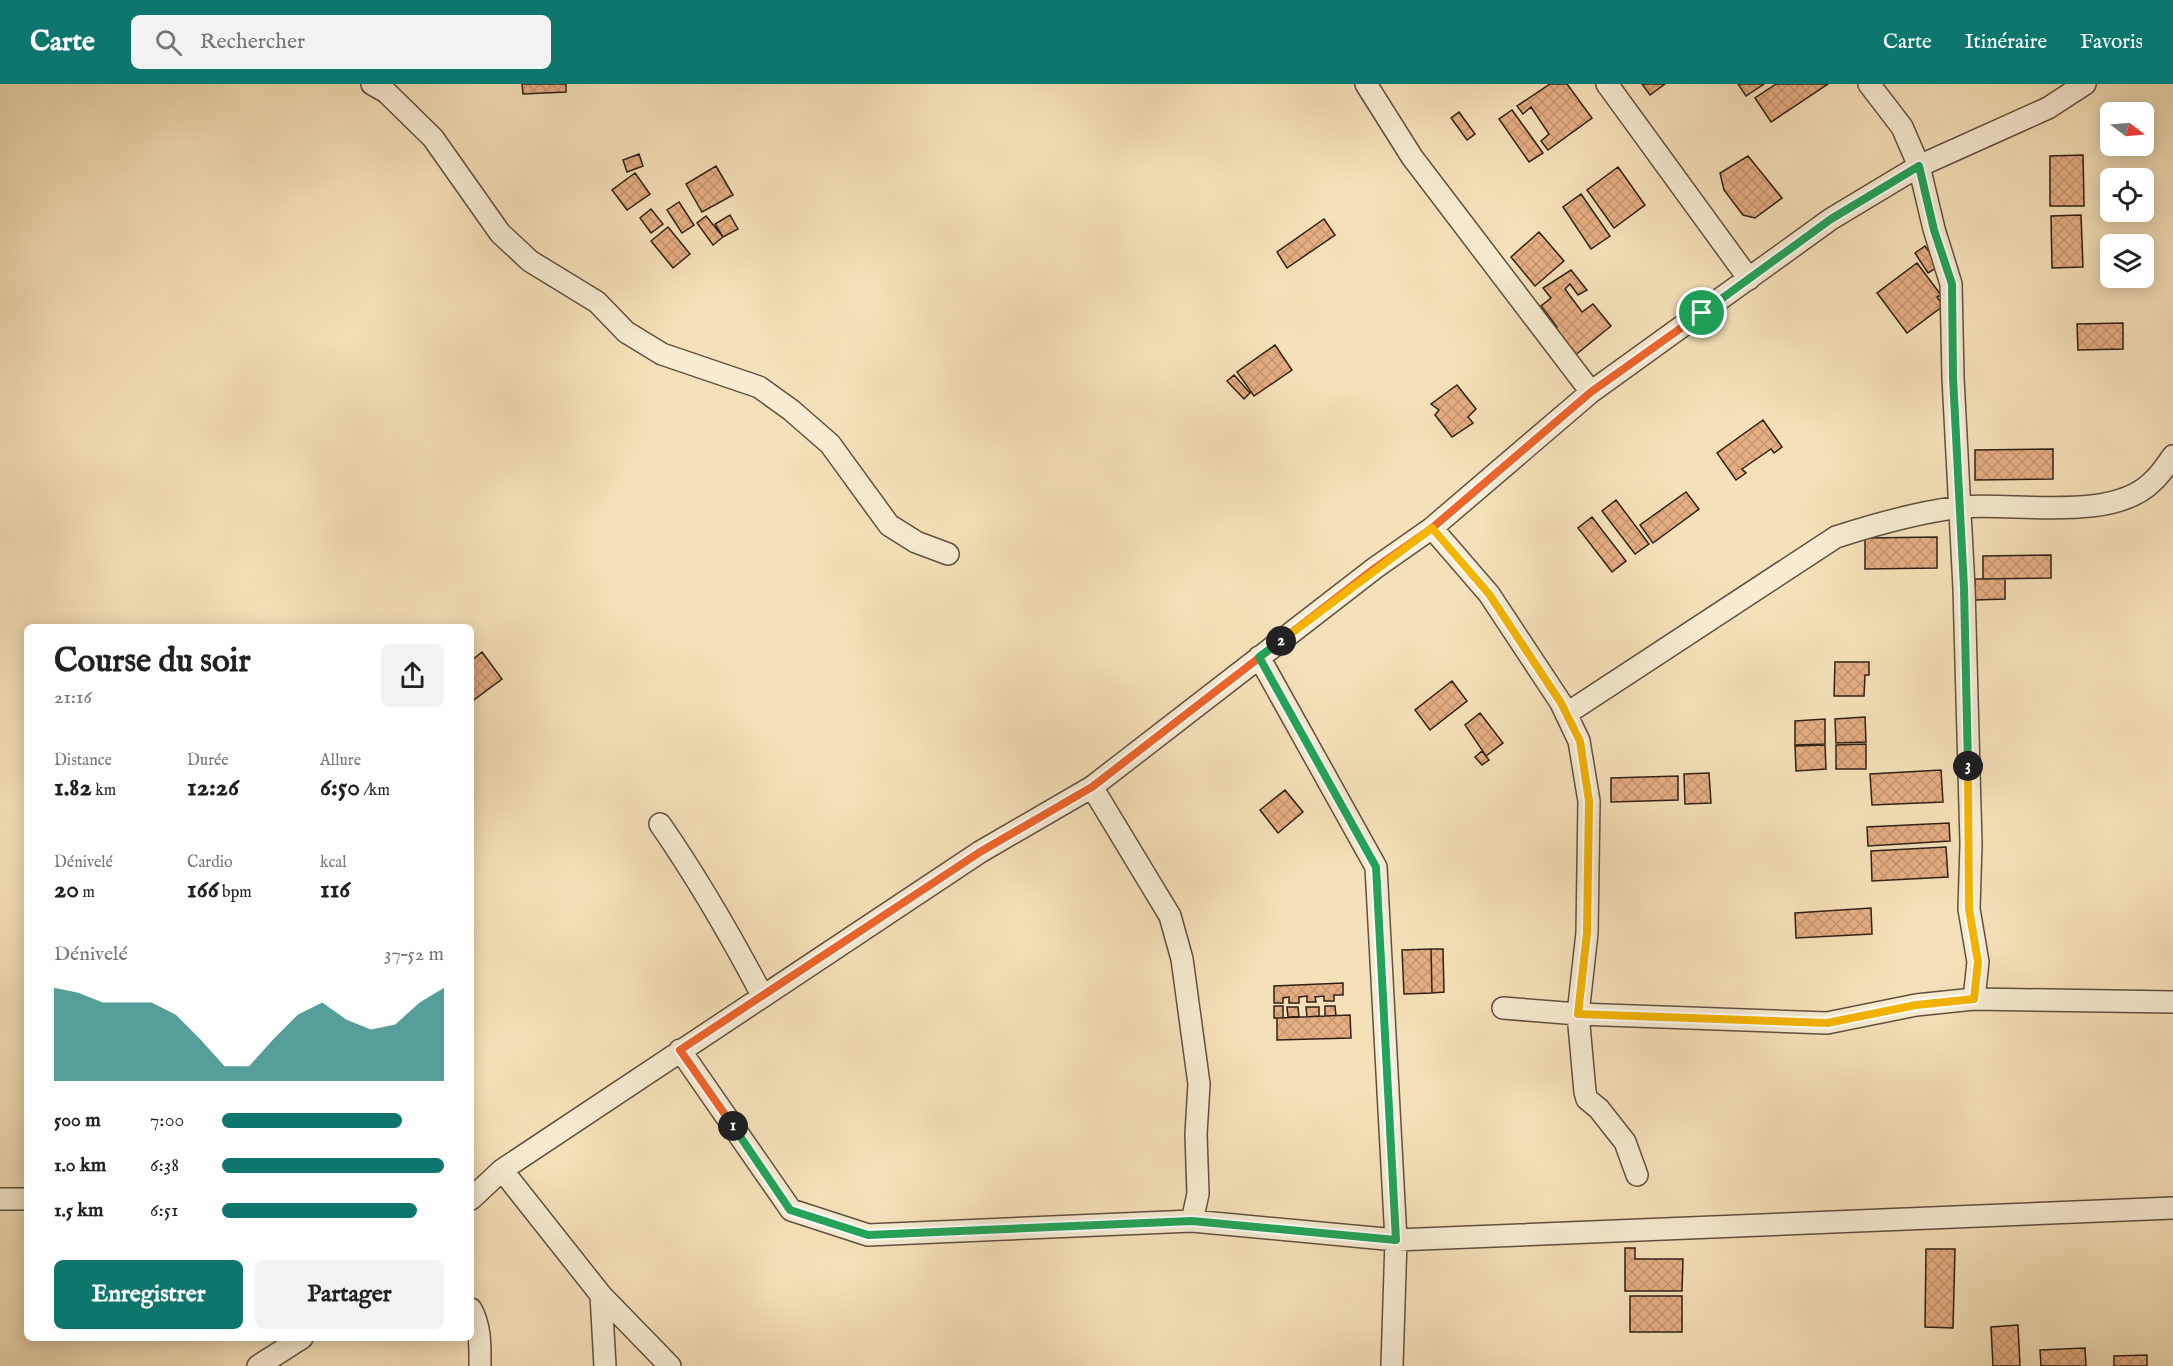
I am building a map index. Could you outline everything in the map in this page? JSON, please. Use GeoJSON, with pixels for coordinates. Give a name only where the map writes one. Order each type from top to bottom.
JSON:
{"type":"FeatureCollection","features":[{"type":"Feature","properties":{"kind":"street"},"geometry":{"type":"LineString","coordinates":[[372,84],[386,92],[433,138],[500,233],[530,261],[597,302],[626,332],[663,354],[759,387],[791,410],[830,444],[889,525],[916,542],[948,554]]}},
{"type":"Feature","properties":{"kind":"street"},"geometry":{"type":"LineString","coordinates":[[1366,84],[1412,157],[1591,392]]}},
{"type":"Feature","properties":{"kind":"street"},"geometry":{"type":"LineString","coordinates":[[1607,84],[1749,279]]}},
{"type":"Feature","properties":{"kind":"street"},"geometry":{"type":"LineString","coordinates":[[1869,84],[1902,127],[1919,166],[1934,230],[1952,284],[1953,378],[1960,507],[1971,844],[1969,909],[1978,962],[1974,999]]}},
{"type":"Feature","properties":{"kind":"street"},"geometry":{"type":"LineString","coordinates":[[474,1196],[502,1170],[762,995],[980,852],[1092,787],[1259,657],[1432,528],[1591,392],[1831,219],[1919,166],[2048,108],[2085,84]]}},
{"type":"Feature","properties":{"kind":"street"},"geometry":{"type":"LineString","coordinates":[[1566,714],[1765,586],[1836,537],[1875,525],[1960,507],[2001,506],[2052,509],[2093,506],[2128,496],[2152,483],[2173,456]]}},
{"type":"Feature","properties":{"kind":"street"},"geometry":{"type":"LineString","coordinates":[[1432,528],[1489,594],[1566,714],[1580,741],[1589,801],[1587,933],[1578,1014],[1587,1099],[1599,1109],[1625,1142],[1637,1175]]}},
{"type":"Feature","properties":{"kind":"street"},"geometry":{"type":"LineString","coordinates":[[1259,657],[1376,867],[1396,1240],[1392,1366]]}},
{"type":"Feature","properties":{"kind":"street"},"geometry":{"type":"LineString","coordinates":[[1092,787],[1170,916],[1182,959],[1199,1084],[1196,1134],[1198,1194],[1192,1221]]}},
{"type":"Feature","properties":{"kind":"street"},"geometry":{"type":"LineString","coordinates":[[660,824],[685,860],[731,936],[762,995]]}},
{"type":"Feature","properties":{"kind":"street"},"geometry":{"type":"LineString","coordinates":[[1503,1008],[1578,1014],[1827,1023],[1916,1005],[1974,999],[2173,1002]]}},
{"type":"Feature","properties":{"kind":"street"},"geometry":{"type":"LineString","coordinates":[[680,1050],[790,1210],[868,1235],[1192,1221],[1396,1240],[2173,1208]]}},
{"type":"Feature","properties":{"kind":"street"},"geometry":{"type":"LineString","coordinates":[[502,1170],[601,1294],[670,1366]]}},
{"type":"Feature","properties":{"kind":"street"},"geometry":{"type":"LineString","coordinates":[[0,1199],[24,1199]]}},
{"type":"Feature","properties":{"kind":"street"},"geometry":{"type":"LineString","coordinates":[[601,1294],[605,1366]]}},
{"type":"Feature","properties":{"kind":"street"},"geometry":{"type":"LineString","coordinates":[[474,1314],[480,1338],[480,1366]]}},
{"type":"Feature","properties":{"kind":"street"},"geometry":{"type":"LineString","coordinates":[[258,1366],[297,1341]]}},
{"type":"Feature","properties":{"kind":"building"},"geometry":{"type":"Polygon","coordinates":[[[522,84],[566,84],[566,92],[523,94],[522,84]]]}},
{"type":"Feature","properties":{"kind":"building"},"geometry":{"type":"Polygon","coordinates":[[[1550,84],[1567,84],[1592,118],[1548,150],[1541,141],[1549,134],[1531,107],[1523,114],[1517,106],[1550,84]]]}},
{"type":"Feature","properties":{"kind":"building"},"geometry":{"type":"Polygon","coordinates":[[[1642,84],[1665,84],[1650,95],[1642,84]]]}},
{"type":"Feature","properties":{"kind":"building"},"geometry":{"type":"Polygon","coordinates":[[[1738,84],[1764,84],[1746,96],[1738,84]]]}},
{"type":"Feature","properties":{"kind":"building"},"geometry":{"type":"Polygon","coordinates":[[[1776,84],[1828,84],[1771,122],[1755,98],[1776,84]]]}},
{"type":"Feature","properties":{"kind":"building"},"geometry":{"type":"Polygon","coordinates":[[[1512,110],[1543,153],[1529,162],[1499,119],[1512,110]]]}},
{"type":"Feature","properties":{"kind":"building"},"geometry":{"type":"Polygon","coordinates":[[[1459,112],[1475,134],[1467,140],[1451,118],[1459,112]]]}},
{"type":"Feature","properties":{"kind":"building"},"geometry":{"type":"Polygon","coordinates":[[[639,154],[643,166],[627,172],[623,160],[639,154]]]}},
{"type":"Feature","properties":{"kind":"building"},"geometry":{"type":"Polygon","coordinates":[[[2083,155],[2084,206],[2050,206],[2050,156],[2083,155]]]}},
{"type":"Feature","properties":{"kind":"building"},"geometry":{"type":"Polygon","coordinates":[[[1748,156],[1782,198],[1755,218],[1743,215],[1724,190],[1720,173],[1748,156]]]}},
{"type":"Feature","properties":{"kind":"building"},"geometry":{"type":"Polygon","coordinates":[[[716,166],[733,195],[702,212],[686,184],[716,166]]]}},
{"type":"Feature","properties":{"kind":"building"},"geometry":{"type":"Polygon","coordinates":[[[1618,167],[1645,205],[1614,228],[1587,190],[1618,167]]]}},
{"type":"Feature","properties":{"kind":"building"},"geometry":{"type":"Polygon","coordinates":[[[635,173],[650,194],[627,210],[612,190],[635,173]]]}},
{"type":"Feature","properties":{"kind":"building"},"geometry":{"type":"Polygon","coordinates":[[[1581,194],[1610,236],[1591,249],[1563,207],[1581,194]]]}},
{"type":"Feature","properties":{"kind":"building"},"geometry":{"type":"Polygon","coordinates":[[[679,202],[694,225],[682,233],[667,210],[679,202]]]}},
{"type":"Feature","properties":{"kind":"building"},"geometry":{"type":"Polygon","coordinates":[[[651,209],[663,224],[651,233],[640,218],[651,209]]]}},
{"type":"Feature","properties":{"kind":"building"},"geometry":{"type":"Polygon","coordinates":[[[730,215],[738,229],[723,237],[715,224],[730,215]]]}},
{"type":"Feature","properties":{"kind":"building"},"geometry":{"type":"Polygon","coordinates":[[[2081,215],[2083,267],[2052,268],[2051,216],[2081,215]]]}},
{"type":"Feature","properties":{"kind":"building"},"geometry":{"type":"Polygon","coordinates":[[[706,216],[723,237],[713,245],[697,223],[706,216]]]}},
{"type":"Feature","properties":{"kind":"building"},"geometry":{"type":"Polygon","coordinates":[[[1324,219],[1335,235],[1287,268],[1277,252],[1324,219]]]}},
{"type":"Feature","properties":{"kind":"building"},"geometry":{"type":"Polygon","coordinates":[[[668,227],[690,254],[673,268],[651,241],[668,227]]]}},
{"type":"Feature","properties":{"kind":"building"},"geometry":{"type":"Polygon","coordinates":[[[1539,232],[1564,261],[1535,286],[1511,257],[1539,232]]]}},
{"type":"Feature","properties":{"kind":"building"},"geometry":{"type":"Polygon","coordinates":[[[1925,246],[1939,266],[1928,273],[1915,253],[1925,246]]]}},
{"type":"Feature","properties":{"kind":"building"},"geometry":{"type":"Polygon","coordinates":[[[1917,263],[1941,295],[1937,297],[1943,306],[1907,333],[1877,293],[1917,263]]]}},
{"type":"Feature","properties":{"kind":"building"},"geometry":{"type":"Polygon","coordinates":[[[1571,270],[1587,290],[1578,295],[1570,284],[1565,289],[1582,312],[1593,304],[1611,326],[1573,357],[1553,331],[1557,327],[1541,306],[1551,298],[1543,288],[1571,270]]]}},
{"type":"Feature","properties":{"kind":"building"},"geometry":{"type":"Polygon","coordinates":[[[2123,323],[2123,349],[2078,350],[2077,324],[2123,323]]]}},
{"type":"Feature","properties":{"kind":"building"},"geometry":{"type":"Polygon","coordinates":[[[1275,345],[1292,370],[1254,396],[1237,372],[1275,345]]]}},
{"type":"Feature","properties":{"kind":"building"},"geometry":{"type":"Polygon","coordinates":[[[1234,375],[1250,393],[1244,399],[1227,381],[1234,375]]]}},
{"type":"Feature","properties":{"kind":"building"},"geometry":{"type":"Polygon","coordinates":[[[1457,385],[1476,409],[1468,417],[1473,423],[1452,437],[1435,415],[1439,410],[1431,404],[1457,385]]]}},
{"type":"Feature","properties":{"kind":"building"},"geometry":{"type":"Polygon","coordinates":[[[1763,420],[1782,447],[1774,453],[1771,449],[1742,469],[1746,473],[1736,480],[1717,453],[1763,420]]]}},
{"type":"Feature","properties":{"kind":"building"},"geometry":{"type":"Polygon","coordinates":[[[2053,449],[2053,479],[1975,480],[1975,450],[2053,449]]]}},
{"type":"Feature","properties":{"kind":"building"},"geometry":{"type":"Polygon","coordinates":[[[1686,492],[1699,509],[1653,543],[1640,525],[1686,492]]]}},
{"type":"Feature","properties":{"kind":"building"},"geometry":{"type":"Polygon","coordinates":[[[1616,500],[1649,544],[1635,554],[1602,511],[1616,500]]]}},
{"type":"Feature","properties":{"kind":"building"},"geometry":{"type":"Polygon","coordinates":[[[1592,517],[1626,561],[1612,572],[1578,528],[1592,517]]]}},
{"type":"Feature","properties":{"kind":"building"},"geometry":{"type":"Polygon","coordinates":[[[1937,537],[1937,568],[1865,569],[1865,538],[1937,537]]]}},
{"type":"Feature","properties":{"kind":"building"},"geometry":{"type":"Polygon","coordinates":[[[2051,555],[2051,578],[1983,579],[1983,556],[2051,555]]]}},
{"type":"Feature","properties":{"kind":"building"},"geometry":{"type":"Polygon","coordinates":[[[1975,579],[2005,579],[2005,599],[1975,600],[1975,579]]]}},
{"type":"Feature","properties":{"kind":"building"},"geometry":{"type":"Polygon","coordinates":[[[482,652],[502,679],[474,700],[474,659],[482,652]]]}},
{"type":"Feature","properties":{"kind":"building"},"geometry":{"type":"Polygon","coordinates":[[[1835,662],[1869,662],[1869,675],[1865,675],[1864,696],[1834,696],[1835,662]]]}},
{"type":"Feature","properties":{"kind":"building"},"geometry":{"type":"Polygon","coordinates":[[[1452,681],[1467,701],[1430,730],[1415,710],[1452,681]]]}},
{"type":"Feature","properties":{"kind":"building"},"geometry":{"type":"Polygon","coordinates":[[[1480,713],[1503,743],[1486,756],[1465,725],[1480,713]]]}},
{"type":"Feature","properties":{"kind":"building"},"geometry":{"type":"Polygon","coordinates":[[[1865,717],[1866,742],[1836,743],[1835,719],[1865,717]]]}},
{"type":"Feature","properties":{"kind":"building"},"geometry":{"type":"Polygon","coordinates":[[[1825,719],[1825,744],[1795,745],[1795,721],[1825,719]]]}},
{"type":"Feature","properties":{"kind":"building"},"geometry":{"type":"Polygon","coordinates":[[[1866,744],[1866,769],[1836,769],[1836,745],[1866,744]]]}},
{"type":"Feature","properties":{"kind":"building"},"geometry":{"type":"Polygon","coordinates":[[[1825,745],[1826,769],[1796,771],[1795,746],[1825,745]]]}},
{"type":"Feature","properties":{"kind":"building"},"geometry":{"type":"Polygon","coordinates":[[[1482,751],[1489,760],[1482,765],[1475,757],[1482,751]]]}},
{"type":"Feature","properties":{"kind":"building"},"geometry":{"type":"Polygon","coordinates":[[[1941,770],[1943,802],[1872,805],[1870,774],[1941,770]]]}},
{"type":"Feature","properties":{"kind":"building"},"geometry":{"type":"Polygon","coordinates":[[[1709,773],[1711,803],[1685,804],[1684,774],[1709,773]]]}},
{"type":"Feature","properties":{"kind":"building"},"geometry":{"type":"Polygon","coordinates":[[[1678,776],[1678,800],[1611,802],[1611,778],[1678,776]]]}},
{"type":"Feature","properties":{"kind":"building"},"geometry":{"type":"Polygon","coordinates":[[[1285,790],[1303,812],[1278,833],[1260,810],[1285,790]]]}},
{"type":"Feature","properties":{"kind":"building"},"geometry":{"type":"Polygon","coordinates":[[[1949,823],[1950,841],[1868,846],[1867,827],[1949,823]]]}},
{"type":"Feature","properties":{"kind":"building"},"geometry":{"type":"Polygon","coordinates":[[[1946,847],[1948,877],[1872,881],[1871,851],[1946,847]]]}},
{"type":"Feature","properties":{"kind":"building"},"geometry":{"type":"Polygon","coordinates":[[[1871,908],[1872,934],[1796,938],[1795,913],[1871,908]]]}},
{"type":"Feature","properties":{"kind":"building"},"geometry":{"type":"Polygon","coordinates":[[[1431,949],[1443,949],[1444,992],[1432,993],[1431,949]]]}},
{"type":"Feature","properties":{"kind":"building"},"geometry":{"type":"Polygon","coordinates":[[[1431,949],[1432,993],[1404,994],[1402,950],[1431,949]]]}},
{"type":"Feature","properties":{"kind":"building"},"geometry":{"type":"Polygon","coordinates":[[[1343,983],[1343,995],[1334,995],[1334,1001],[1324,1001],[1324,996],[1315,997],[1316,1002],[1307,1002],[1307,996],[1299,997],[1299,1003],[1289,1003],[1289,997],[1283,998],[1283,1003],[1274,1003],[1274,986],[1343,983]]]}},
{"type":"Feature","properties":{"kind":"building"},"geometry":{"type":"Polygon","coordinates":[[[1274,1006],[1283,1006],[1283,1018],[1274,1018],[1274,1006]]]}},
{"type":"Feature","properties":{"kind":"building"},"geometry":{"type":"Polygon","coordinates":[[[1325,1006],[1335,1006],[1336,1016],[1325,1016],[1325,1006]]]}},
{"type":"Feature","properties":{"kind":"building"},"geometry":{"type":"Polygon","coordinates":[[[1287,1007],[1298,1007],[1299,1017],[1288,1017],[1287,1007]]]}},
{"type":"Feature","properties":{"kind":"building"},"geometry":{"type":"Polygon","coordinates":[[[1306,1007],[1319,1007],[1319,1016],[1307,1017],[1306,1007]]]}},
{"type":"Feature","properties":{"kind":"building"},"geometry":{"type":"Polygon","coordinates":[[[1350,1015],[1351,1038],[1277,1040],[1277,1018],[1350,1015]]]}},
{"type":"Feature","properties":{"kind":"building"},"geometry":{"type":"Polygon","coordinates":[[[1625,1248],[1635,1248],[1635,1259],[1683,1259],[1682,1291],[1625,1291],[1625,1248]]]}},
{"type":"Feature","properties":{"kind":"building"},"geometry":{"type":"Polygon","coordinates":[[[1926,1249],[1955,1249],[1953,1328],[1925,1327],[1926,1249]]]}},
{"type":"Feature","properties":{"kind":"building"},"geometry":{"type":"Polygon","coordinates":[[[1630,1296],[1682,1296],[1682,1332],[1630,1332],[1630,1296]]]}},
{"type":"Feature","properties":{"kind":"building"},"geometry":{"type":"Polygon","coordinates":[[[2018,1325],[2020,1366],[1993,1366],[1991,1327],[2018,1325]]]}},
{"type":"Feature","properties":{"kind":"building"},"geometry":{"type":"Polygon","coordinates":[[[2085,1348],[2086,1366],[2041,1366],[2040,1350],[2085,1348]]]}},
{"type":"Feature","properties":{"kind":"building"},"geometry":{"type":"Polygon","coordinates":[[[2147,1355],[2147,1366],[2114,1366],[2114,1356],[2147,1355]]]}},
{"type":"Feature","properties":{"kind":"route"},"geometry":{"type":"LineString","coordinates":[[1702,313],[1591,392],[1432,528],[1375,568],[1259,657],[1092,787],[980,852],[680,1050],[790,1210],[868,1235],[1192,1221],[1396,1240],[1376,867],[1259,657],[1317,613],[1375,568],[1432,528],[1489,594],[1561,703],[1580,741],[1589,801],[1587,933],[1578,1014],[1827,1023],[1916,1005],[1974,999],[1978,962],[1969,909],[1971,844],[1964,588],[1953,378],[1952,284],[1934,230],[1919,166],[1831,219],[1702,313]]}}]}
